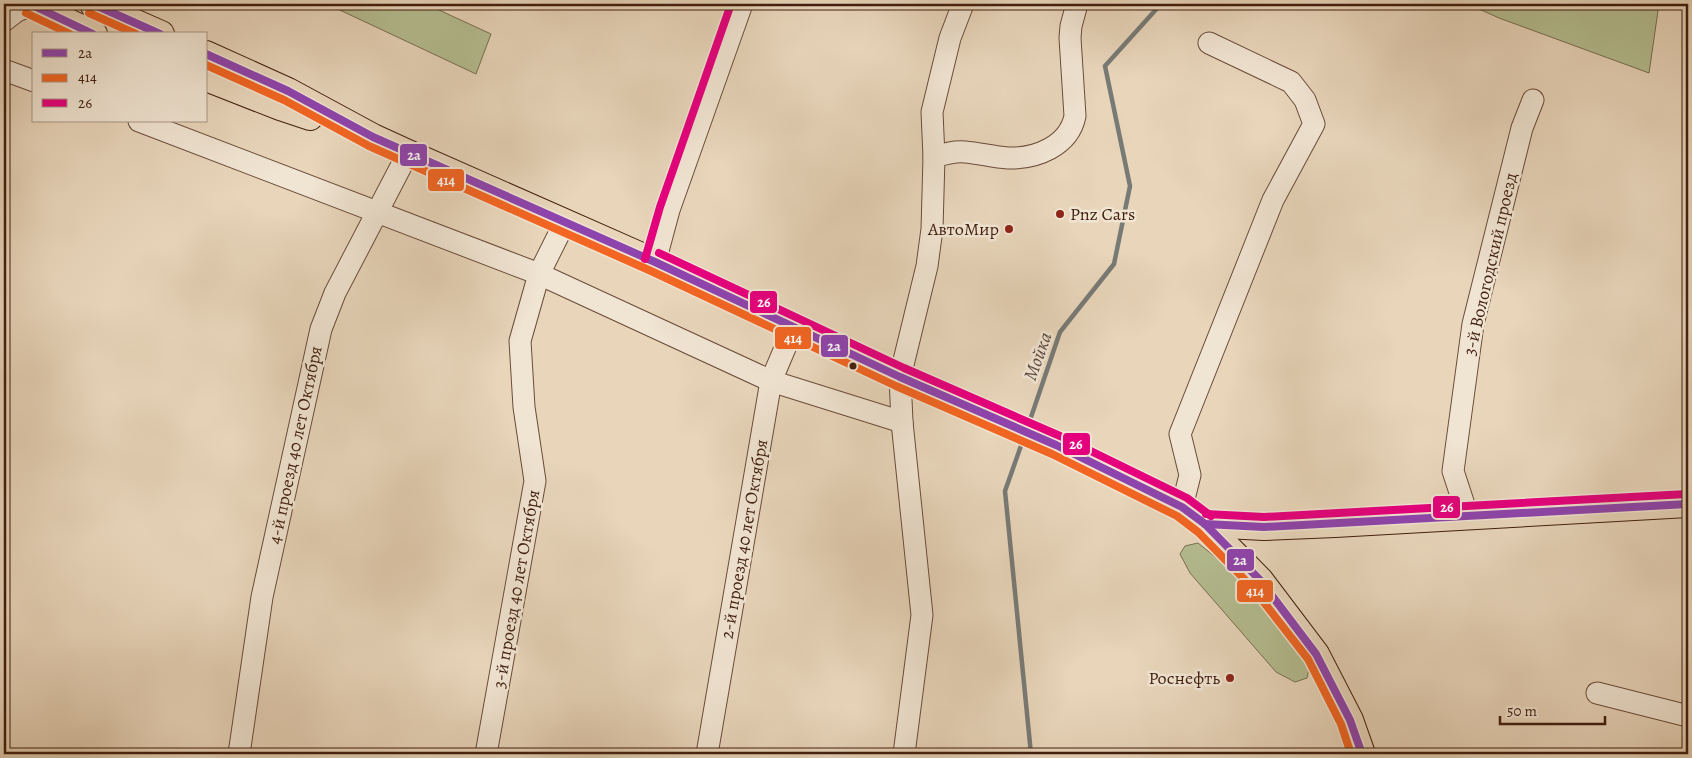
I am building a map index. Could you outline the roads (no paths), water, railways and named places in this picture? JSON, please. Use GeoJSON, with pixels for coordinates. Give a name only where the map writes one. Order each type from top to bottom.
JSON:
{"type":"FeatureCollection","features":[{"type":"Feature","properties":{"kind":"main road"},"geometry":{"type":"LineString","coordinates":[[32,4],[90,32]]}},
{"type":"Feature","properties":{"kind":"main road"},"geometry":{"type":"LineString","coordinates":[[93,4],[156,32]]}},
{"type":"Feature","properties":{"kind":"main road"},"geometry":{"type":"LineString","coordinates":[[208,55],[288,91],[373,137],[655,262],[794,328],[1056,445],[1182,507],[1205,524],[1260,580],[1316,654],[1350,720],[1362,754]]}},
{"type":"Feature","properties":{"kind":"main road"},"geometry":{"type":"LineString","coordinates":[[208,79],[280,108],[373,137]]}},
{"type":"Feature","properties":{"kind":"main road"},"geometry":{"type":"LineString","coordinates":[[1205,524],[1264,527],[1688,504]]}},
{"type":"Feature","properties":{"kind":"street"},"geometry":{"type":"LineString","coordinates":[[4,21],[17,11],[32,4]]}},
{"type":"Feature","properties":{"kind":"street"},"geometry":{"type":"LineString","coordinates":[[655,262],[669,210],[742,4]]}},
{"type":"Feature","properties":{"kind":"street"},"geometry":{"type":"LineString","coordinates":[[904,754],[922,614],[902,422],[900,376],[927,266],[932,229],[934,157],[932,112],[950,38],[963,4]]}},
{"type":"Feature","properties":{"kind":"street"},"geometry":{"type":"LineString","coordinates":[[934,157],[949,153],[965,152],[1018,158],[1048,150],[1065,136],[1070,130],[1075,116],[1070,38],[1077,4]]}},
{"type":"Feature","properties":{"kind":"street"},"geometry":{"type":"LineString","coordinates":[[1182,507],[1190,475],[1180,434],[1273,200],[1314,124],[1305,100],[1291,82],[1210,43]]}},
{"type":"Feature","properties":{"kind":"street"},"geometry":{"type":"LineString","coordinates":[[4,70],[32,80]]}},
{"type":"Feature","properties":{"kind":"street","name":"3-й Вологодский проезд"},"geometry":{"type":"LineString","coordinates":[[1468,517],[1453,471],[1473,324],[1522,128],[1533,100]]}},
{"type":"Feature","properties":{"kind":"street"},"geometry":{"type":"LineString","coordinates":[[142,122],[539,274],[771,381],[902,422]]}},
{"type":"Feature","properties":{"kind":"street","name":"4-й проезд 40 лет Октября"},"geometry":{"type":"LineString","coordinates":[[239,754],[262,597],[321,329],[335,293],[408,153]]}},
{"type":"Feature","properties":{"kind":"street","name":"3-й проезд 40 лет Октября"},"geometry":{"type":"LineString","coordinates":[[486,754],[535,481],[524,408],[520,342],[539,274],[565,222]]}},
{"type":"Feature","properties":{"kind":"street","name":"2-й проезд 40 лет Октября"},"geometry":{"type":"LineString","coordinates":[[707,754],[771,381],[794,328]]}},
{"type":"Feature","properties":{"kind":"street"},"geometry":{"type":"LineString","coordinates":[[1597,693],[1688,716]]}},
{"type":"Feature","properties":{"kind":"waterway","name":"Мойка"},"geometry":{"type":"LineString","coordinates":[[1029,423],[1060,332],[1114,264],[1130,186],[1105,66],[1161,4]]}},
{"type":"Feature","properties":{"kind":"waterway","name":"Мойка"},"geometry":{"type":"LineString","coordinates":[[1023,440],[1005,491],[1031,754]]}},
{"type":"Feature","properties":{"kind":"place","name":"Pnz Cars"},"geometry":{"type":"Point","coordinates":[1060,214]}},
{"type":"Feature","properties":{"kind":"place","name":"АвтоМир"},"geometry":{"type":"Point","coordinates":[1009,229]}},
{"type":"Feature","properties":{"kind":"place","name":"Роснефть"},"geometry":{"type":"Point","coordinates":[1230,678]}}]}
